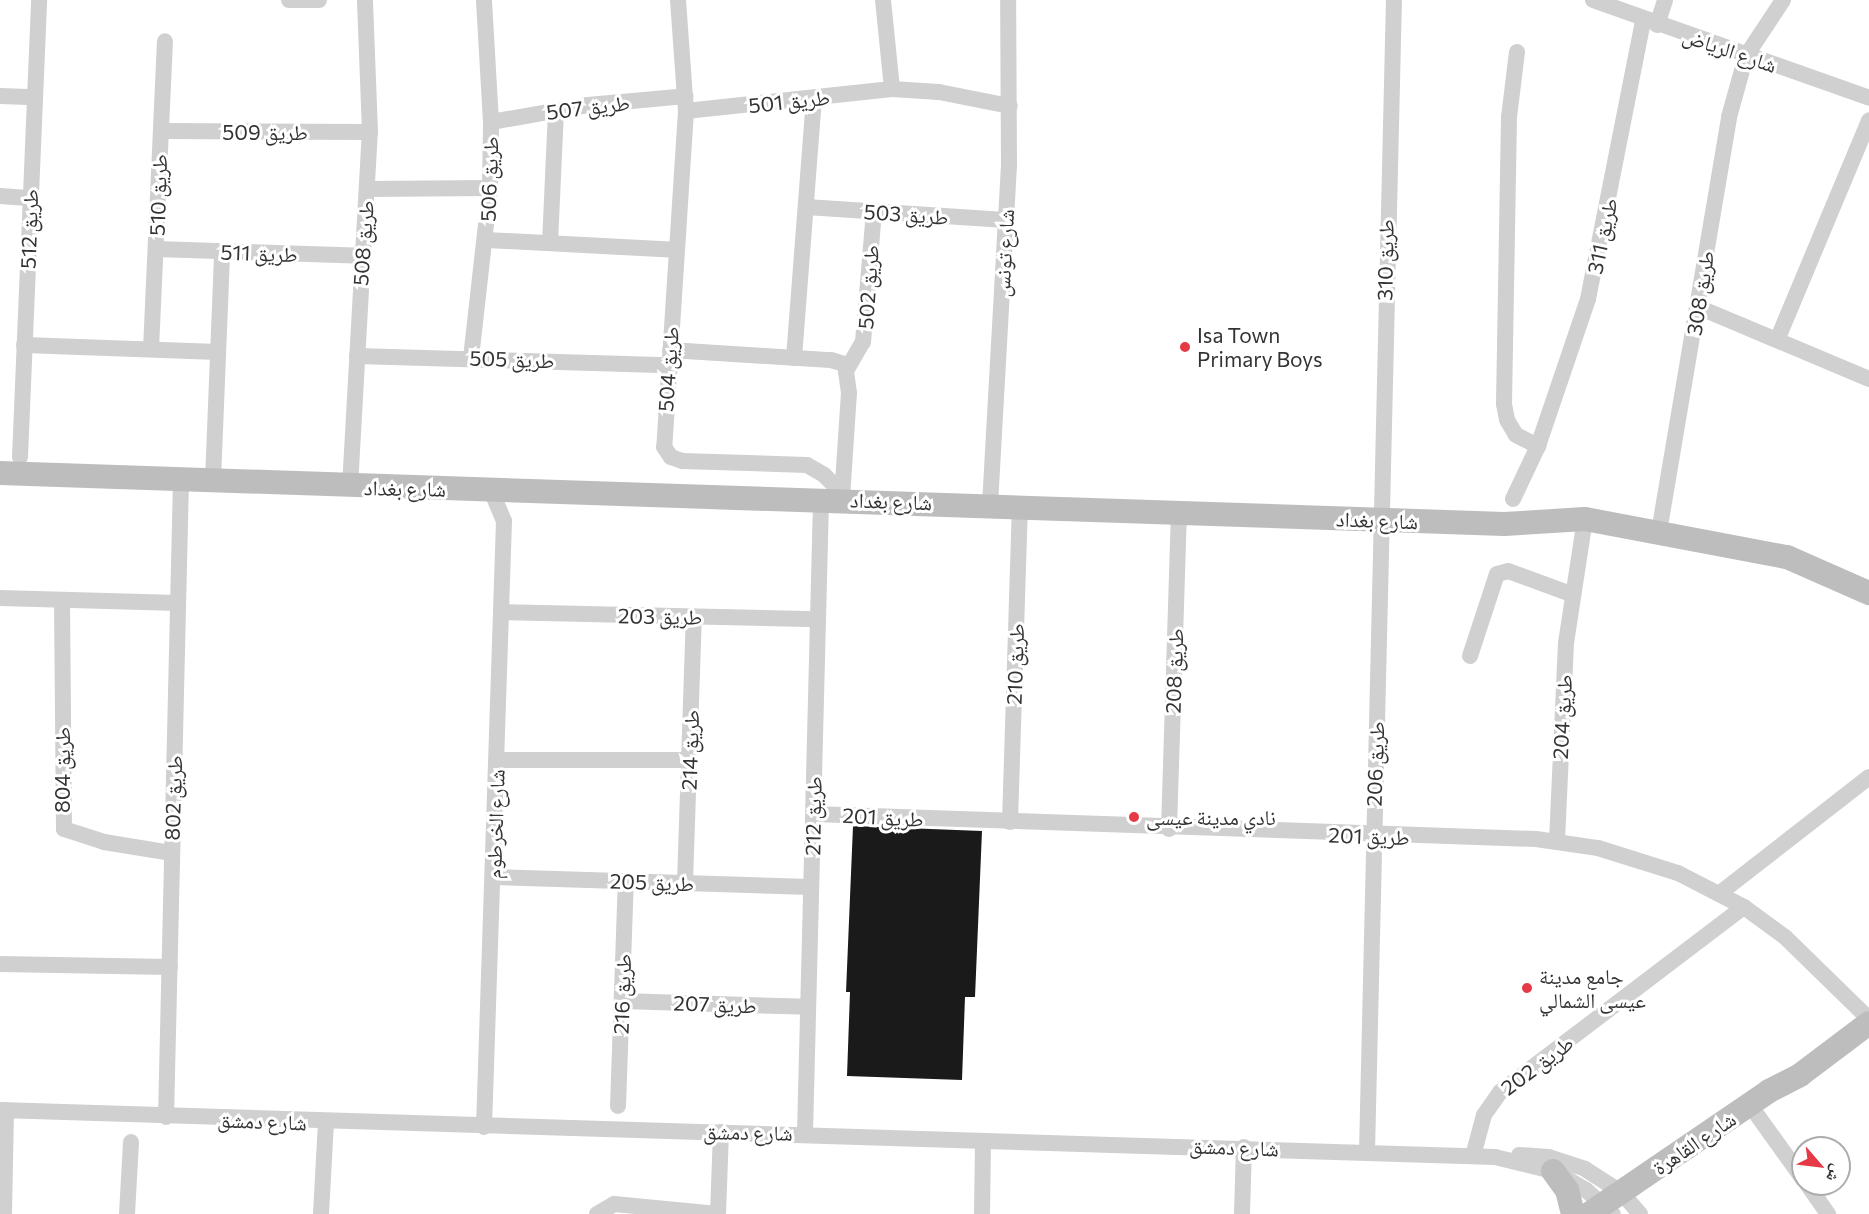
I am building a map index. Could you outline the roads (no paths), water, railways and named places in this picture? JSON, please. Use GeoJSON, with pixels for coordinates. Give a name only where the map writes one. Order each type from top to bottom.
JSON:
{"type":"FeatureCollection","features":[{"type":"Feature","properties":{"kind":"street","name":"طريق 512"},"geometry":{"type":"LineString","coordinates":[[20,457],[39,0]]}},
{"type":"Feature","properties":{"kind":"street"},"geometry":{"type":"LineString","coordinates":[[289,0],[319,0]]}},
{"type":"Feature","properties":{"kind":"street","name":"طريق 508"},"geometry":{"type":"LineString","coordinates":[[350,487],[370,132],[365,0]]}},
{"type":"Feature","properties":{"kind":"street","name":"طريق 506"},"geometry":{"type":"LineString","coordinates":[[471,358],[487,240],[490,188],[491,122],[484,0]]}},
{"type":"Feature","properties":{"kind":"street"},"geometry":{"type":"LineString","coordinates":[[678,0],[686,104]]}},
{"type":"Feature","properties":{"kind":"street"},"geometry":{"type":"LineString","coordinates":[[884,0],[892,89]]}},
{"type":"Feature","properties":{"kind":"street","name":"شارع تونس"},"geometry":{"type":"LineString","coordinates":[[990,505],[1006,220],[1010,106],[1008,0]]}},
{"type":"Feature","properties":{"kind":"street","name":"طريق 310"},"geometry":{"type":"LineString","coordinates":[[1382,520],[1386,218],[1394,0]]}},
{"type":"Feature","properties":{"kind":"street","name":"شارع الرياض"},"geometry":{"type":"LineString","coordinates":[[1593,0],[1869,98]]}},
{"type":"Feature","properties":{"kind":"street","name":"طريق 311"},"geometry":{"type":"LineString","coordinates":[[1513,498],[1538,446],[1577,336],[1596,265],[1650,22],[1665,0]]}},
{"type":"Feature","properties":{"kind":"street","name":"طريق 308"},"geometry":{"type":"LineString","coordinates":[[1659,532],[1729,117],[1746,56],[1783,0]]}},
{"type":"Feature","properties":{"kind":"street","name":"طريق 510"},"geometry":{"type":"LineString","coordinates":[[152,349],[165,40]]}},
{"type":"Feature","properties":{"kind":"street"},"geometry":{"type":"LineString","coordinates":[[1517,52],[1509,117],[1504,404],[1507,420],[1516,435],[1538,446]]}},
{"type":"Feature","properties":{"kind":"street","name":"طريق 501"},"geometry":{"type":"LineString","coordinates":[[686,104],[814,99],[892,89],[939,92],[1010,106]]}},
{"type":"Feature","properties":{"kind":"street"},"geometry":{"type":"LineString","coordinates":[[0,96],[35,97]]}},
{"type":"Feature","properties":{"kind":"street"},"geometry":{"type":"LineString","coordinates":[[794,358],[814,99]]}},
{"type":"Feature","properties":{"kind":"street","name":"طريق 507"},"geometry":{"type":"LineString","coordinates":[[491,122],[556,110],[686,104]]}},
{"type":"Feature","properties":{"kind":"street","name":"طريق 504"},"geometry":{"type":"LineString","coordinates":[[686,104],[664,440],[671,457],[682,461],[807,465],[824,475],[835,497]]}},
{"type":"Feature","properties":{"kind":"street"},"geometry":{"type":"LineString","coordinates":[[550,243],[556,110]]}},
{"type":"Feature","properties":{"kind":"street"},"geometry":{"type":"LineString","coordinates":[[1778,339],[1869,120]]}},
{"type":"Feature","properties":{"kind":"street","name":"طريق 509"},"geometry":{"type":"LineString","coordinates":[[161,131],[370,132]]}},
{"type":"Feature","properties":{"kind":"street"},"geometry":{"type":"LineString","coordinates":[[367,189],[490,188]]}},
{"type":"Feature","properties":{"kind":"street"},"geometry":{"type":"LineString","coordinates":[[0,196],[31,198]]}},
{"type":"Feature","properties":{"kind":"street","name":"طريق 503"},"geometry":{"type":"LineString","coordinates":[[806,207],[1006,220]]}},
{"type":"Feature","properties":{"kind":"street","name":"طريق 502"},"geometry":{"type":"LineString","coordinates":[[847,365],[864,342],[874,212]]}},
{"type":"Feature","properties":{"kind":"street"},"geometry":{"type":"LineString","coordinates":[[487,240],[675,250]]}},
{"type":"Feature","properties":{"kind":"street","name":"طريق 511"},"geometry":{"type":"LineString","coordinates":[[156,249],[362,256]]}},
{"type":"Feature","properties":{"kind":"street"},"geometry":{"type":"LineString","coordinates":[[213,480],[222,251]]}},
{"type":"Feature","properties":{"kind":"street"},"geometry":{"type":"LineString","coordinates":[[1698,307],[1869,379]]}},
{"type":"Feature","properties":{"kind":"street"},"geometry":{"type":"LineString","coordinates":[[24,345],[218,352]]}},
{"type":"Feature","properties":{"kind":"street","name":"طريق 505"},"geometry":{"type":"LineString","coordinates":[[357,356],[669,357]]}},
{"type":"Feature","properties":{"kind":"street"},"geometry":{"type":"LineString","coordinates":[[669,357],[794,358],[847,365],[849,393],[835,497]]}},
{"type":"Feature","properties":{"kind":"street","name":"شارع بغداد"},"geometry":{"type":"LineString","coordinates":[[0,473],[350,487],[835,497],[1504,524],[1585,519],[1804,562],[1869,593]]}},
{"type":"Feature","properties":{"kind":"street","name":"طريق 802"},"geometry":{"type":"LineString","coordinates":[[166,1117],[181,479]]}},
{"type":"Feature","properties":{"kind":"street","name":"شارع الخرطوم"},"geometry":{"type":"LineString","coordinates":[[484,1127],[504,521],[491,490]]}},
{"type":"Feature","properties":{"kind":"street"},"geometry":{"type":"LineString","coordinates":[[504,521],[523,491]]}},
{"type":"Feature","properties":{"kind":"street","name":"طريق 212"},"geometry":{"type":"LineString","coordinates":[[805,1133],[818,619],[835,497]]}},
{"type":"Feature","properties":{"kind":"street","name":"طريق 210"},"geometry":{"type":"LineString","coordinates":[[1010,822],[1020,506]]}},
{"type":"Feature","properties":{"kind":"street","name":"طريق 208"},"geometry":{"type":"LineString","coordinates":[[1169,829],[1179,512]]}},
{"type":"Feature","properties":{"kind":"street","name":"طريق 204"},"geometry":{"type":"LineString","coordinates":[[1557,841],[1562,692],[1571,594],[1585,519]]}},
{"type":"Feature","properties":{"kind":"street","name":"طريق 206"},"geometry":{"type":"LineString","coordinates":[[1367,1152],[1372,837],[1382,520]]}},
{"type":"Feature","properties":{"kind":"street","name":"شارع بغداد"},"geometry":{"type":"LineString","coordinates":[[1779,556],[1800,573],[1869,608]]}},
{"type":"Feature","properties":{"kind":"street"},"geometry":{"type":"LineString","coordinates":[[1470,656],[1497,574],[1508,571],[1571,594]]}},
{"type":"Feature","properties":{"kind":"street"},"geometry":{"type":"LineString","coordinates":[[0,598],[178,603]]}},
{"type":"Feature","properties":{"kind":"street","name":"طريق 804"},"geometry":{"type":"LineString","coordinates":[[62,600],[64,829],[104,842],[172,853]]}},
{"type":"Feature","properties":{"kind":"street","name":"طريق 203"},"geometry":{"type":"LineString","coordinates":[[501,612],[818,619]]}},
{"type":"Feature","properties":{"kind":"street","name":"طريق 214"},"geometry":{"type":"LineString","coordinates":[[686,883],[694,616]]}},
{"type":"Feature","properties":{"kind":"street"},"geometry":{"type":"LineString","coordinates":[[497,760],[689,760]]}},
{"type":"Feature","properties":{"kind":"street"},"geometry":{"type":"LineString","coordinates":[[1720,893],[1869,777]]}},
{"type":"Feature","properties":{"kind":"street","name":"طريق 201"},"geometry":{"type":"LineString","coordinates":[[813,814],[1372,837],[1557,841],[1633,857],[1720,893],[1744,907],[1794,944],[1869,1021]]}},
{"type":"Feature","properties":{"kind":"street","name":"طريق 205"},"geometry":{"type":"LineString","coordinates":[[493,877],[812,887]]}},
{"type":"Feature","properties":{"kind":"street","name":"طريق 216"},"geometry":{"type":"LineString","coordinates":[[618,1106],[626,881]]}},
{"type":"Feature","properties":{"kind":"street","name":"طريق 202"},"geometry":{"type":"LineString","coordinates":[[1473,1156],[1484,1115],[1500,1092],[1744,907]]}},
{"type":"Feature","properties":{"kind":"street"},"geometry":{"type":"LineString","coordinates":[[0,964],[170,967]]}},
{"type":"Feature","properties":{"kind":"street","name":"طريق 207"},"geometry":{"type":"LineString","coordinates":[[622,1001],[808,1007]]}},
{"type":"Feature","properties":{"kind":"street","name":"شارع القاهرة"},"geometry":{"type":"LineString","coordinates":[[1616,1208],[1754,1110],[1869,1021]]}},
{"type":"Feature","properties":{"kind":"street"},"geometry":{"type":"LineString","coordinates":[[3,1110],[4,1214]]}},
{"type":"Feature","properties":{"kind":"street","name":"شارع دمشق"},"geometry":{"type":"LineString","coordinates":[[3,1110],[326,1123],[805,1133],[1495,1157],[1531,1155],[1569,1162],[1604,1179],[1616,1208]]}},
{"type":"Feature","properties":{"kind":"street"},"geometry":{"type":"LineString","coordinates":[[1754,1110],[1791,1162]]}},
{"type":"Feature","properties":{"kind":"street"},"geometry":{"type":"LineString","coordinates":[[321,1214],[326,1123]]}},
{"type":"Feature","properties":{"kind":"street"},"geometry":{"type":"LineString","coordinates":[[597,1214],[614,1204],[698,1209],[718,1214],[721,1132]]}},
{"type":"Feature","properties":{"kind":"street"},"geometry":{"type":"LineString","coordinates":[[982,1214],[983,1140]]}},
{"type":"Feature","properties":{"kind":"street"},"geometry":{"type":"LineString","coordinates":[[127,1214],[131,1142]]}},
{"type":"Feature","properties":{"kind":"street"},"geometry":{"type":"LineString","coordinates":[[1242,1214],[1244,1147]]}},
{"type":"Feature","properties":{"kind":"street","name":"شارع دمشق"},"geometry":{"type":"LineString","coordinates":[[1495,1157],[1553,1171],[1616,1208]]}},
{"type":"Feature","properties":{"kind":"street"},"geometry":{"type":"LineString","coordinates":[[1553,1171],[1567,1190],[1572,1214]]}},
{"type":"Feature","properties":{"kind":"street"},"geometry":{"type":"LineString","coordinates":[[1815,1196],[1828,1214]]}},
{"type":"Feature","properties":{"kind":"place","name":"Isa Town Primary Boys"},"geometry":{"type":"Point","coordinates":[1185,347]}},
{"type":"Feature","properties":{"kind":"place","name":"نادي مدينة عيسى"},"geometry":{"type":"Point","coordinates":[1134,817]}},
{"type":"Feature","properties":{"kind":"place","name":"جامع مدينة عيسى الشمالي"},"geometry":{"type":"Point","coordinates":[1527,988]}}]}
